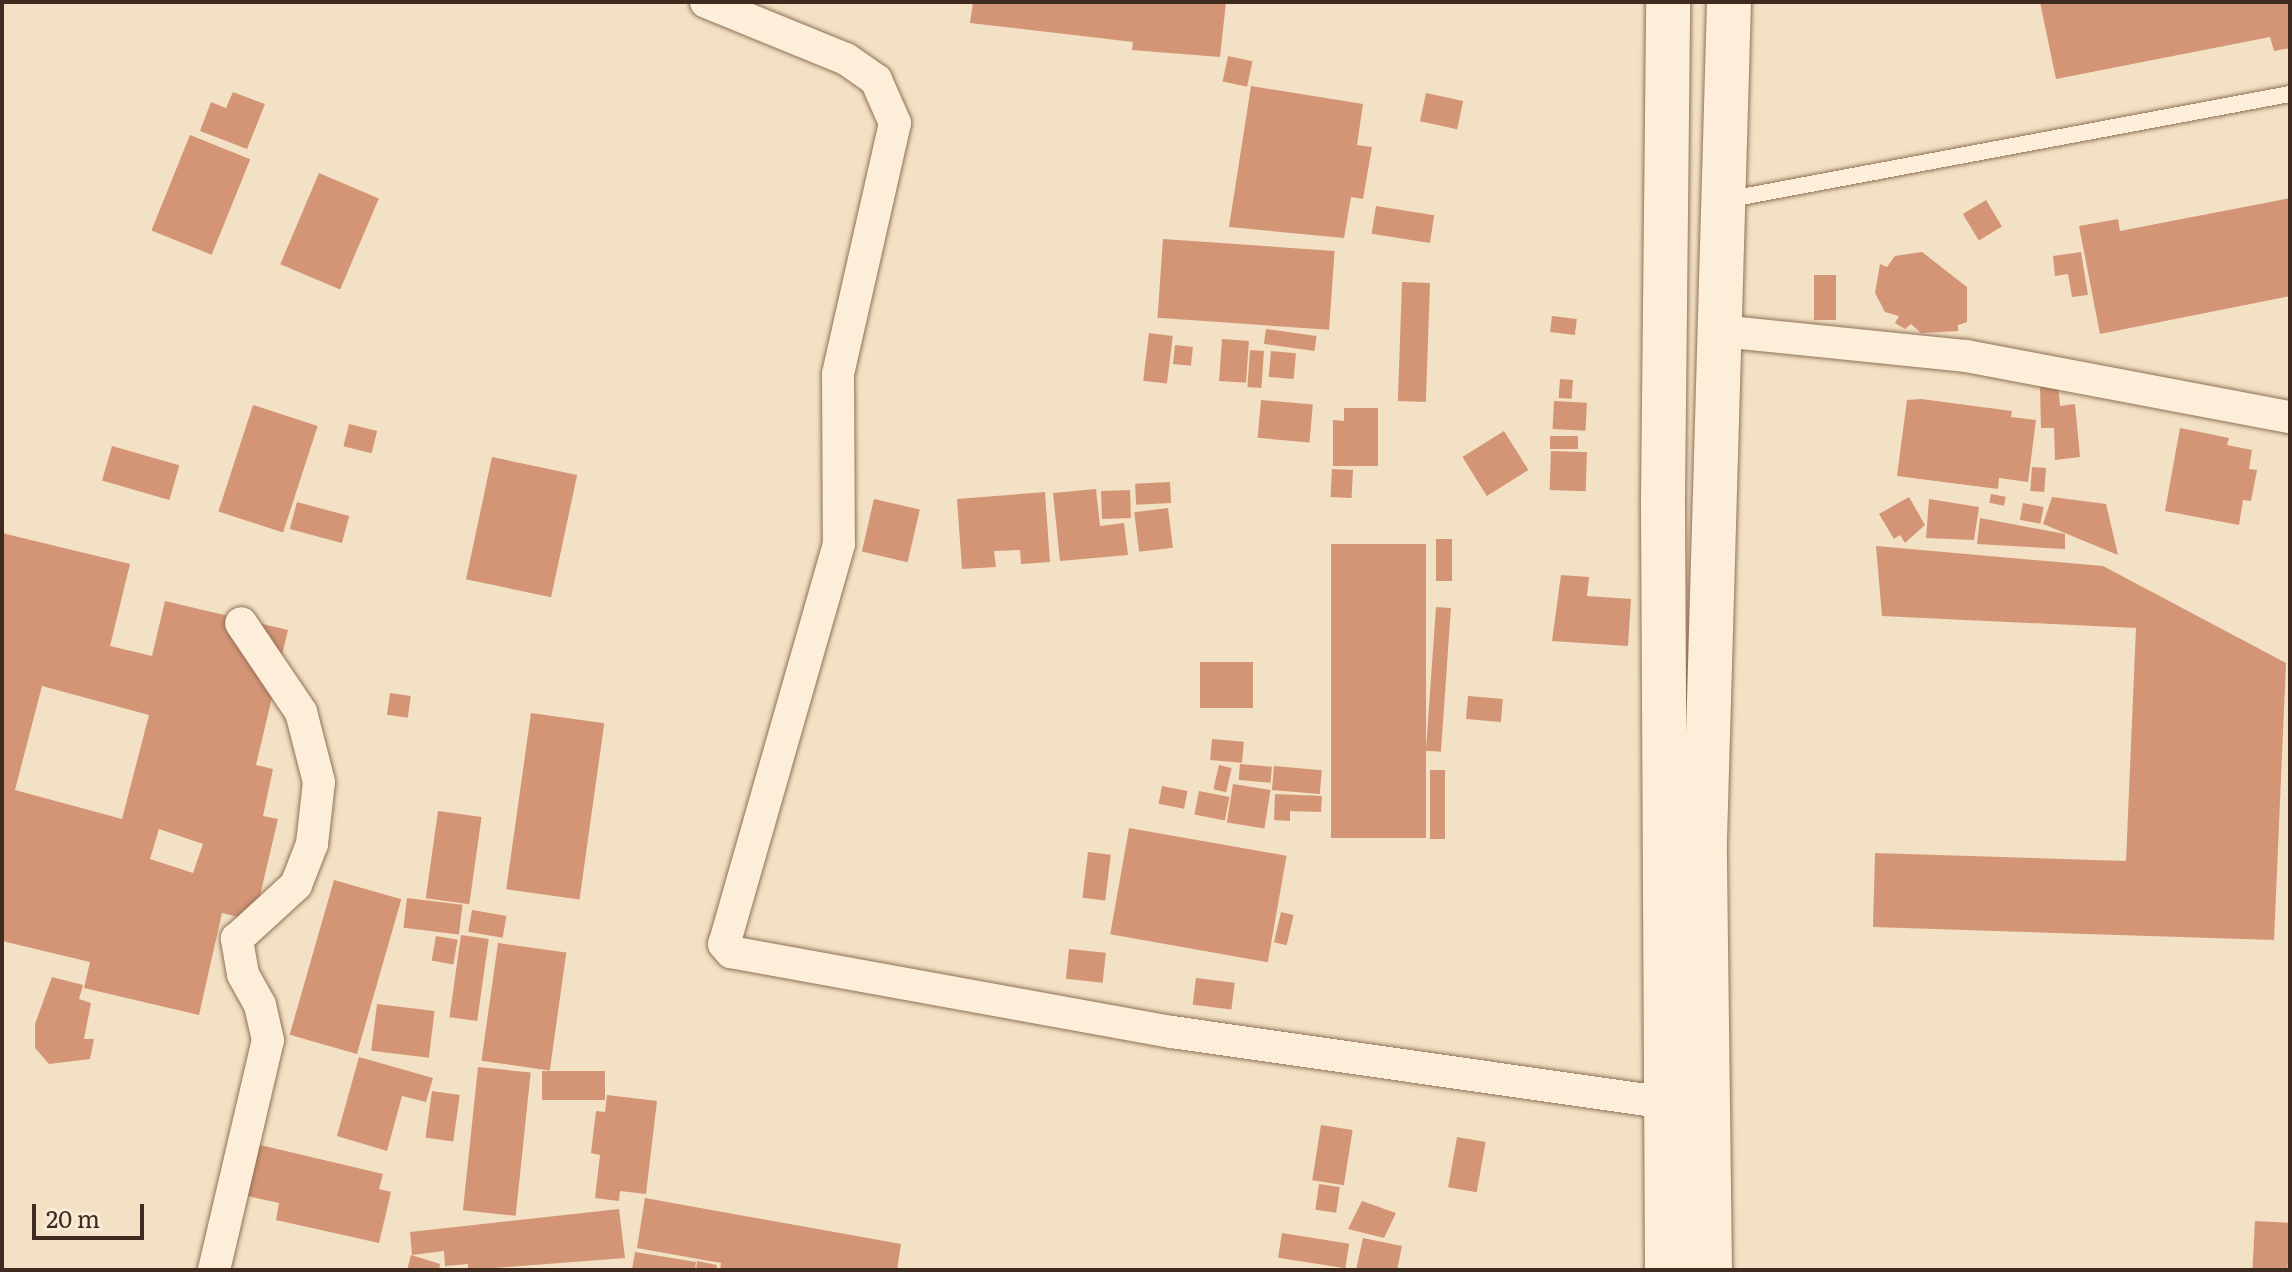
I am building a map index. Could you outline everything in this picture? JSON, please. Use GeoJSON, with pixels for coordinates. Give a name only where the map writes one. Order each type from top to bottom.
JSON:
{"type":"FeatureCollection","features":[{"type":"Feature","properties":{"kind":"main road"},"geometry":{"type":"LineString","coordinates":[[1667,1270],[1663,498],[1668,2]]}},
{"type":"Feature","properties":{"kind":"main road"},"geometry":{"type":"LineString","coordinates":[[1710,1270],[1705,840],[1729,2]]}},
{"type":"Feature","properties":{"kind":"street"},"geometry":{"type":"LineString","coordinates":[[706,2],[846,59],[876,80],[895,123],[838,374],[839,544],[723,932],[724,944],[731,952],[1172,1032],[1667,1103]]}},
{"type":"Feature","properties":{"kind":"street"},"geometry":{"type":"LineString","coordinates":[[1720,331],[1966,356],[2290,417]]}},
{"type":"Feature","properties":{"kind":"street"},"geometry":{"type":"LineString","coordinates":[[214,1270],[268,1040],[260,1005],[243,974],[237,939],[296,885],[312,844],[319,782],[301,712],[241,623]]}},
{"type":"Feature","properties":{"kind":"lane"},"geometry":{"type":"LineString","coordinates":[[1724,201],[2290,94]]}},
{"type":"Feature","properties":{"kind":"building"},"geometry":{"type":"Polygon","coordinates":[[[973,2],[1226,2],[1220,57],[1132,50],[1133,42],[970,23],[973,2]]]}},
{"type":"Feature","properties":{"kind":"building"},"geometry":{"type":"Polygon","coordinates":[[[2040,2],[2290,2],[2290,48],[2274,51],[2270,37],[2056,79],[2040,2]]]}},
{"type":"Feature","properties":{"kind":"building"},"geometry":{"type":"Polygon","coordinates":[[[1228,56],[1252,61],[1247,87],[1223,81],[1228,56]]]}},
{"type":"Feature","properties":{"kind":"building"},"geometry":{"type":"Polygon","coordinates":[[[1251,86],[1363,104],[1357,145],[1372,147],[1363,199],[1351,197],[1344,238],[1229,227],[1251,86]]]}},
{"type":"Feature","properties":{"kind":"building"},"geometry":{"type":"Polygon","coordinates":[[[233,92],[265,104],[247,149],[200,131],[211,102],[226,108],[233,92]]]}},
{"type":"Feature","properties":{"kind":"building"},"geometry":{"type":"Polygon","coordinates":[[[1426,93],[1463,101],[1457,129],[1420,121],[1426,93]]]}},
{"type":"Feature","properties":{"kind":"building"},"geometry":{"type":"Polygon","coordinates":[[[190,135],[250,159],[212,255],[151,230],[190,135]]]}},
{"type":"Feature","properties":{"kind":"building"},"geometry":{"type":"Polygon","coordinates":[[[319,173],[379,198],[340,290],[280,264],[319,173]]]}},
{"type":"Feature","properties":{"kind":"building"},"geometry":{"type":"Polygon","coordinates":[[[2290,198],[2290,296],[2100,334],[2079,226],[2118,219],[2120,231],[2290,198]]]}},
{"type":"Feature","properties":{"kind":"building"},"geometry":{"type":"Polygon","coordinates":[[[1986,200],[2002,227],[1979,240],[1963,214],[1986,200]]]}},
{"type":"Feature","properties":{"kind":"building"},"geometry":{"type":"Polygon","coordinates":[[[1376,206],[1434,215],[1430,243],[1372,234],[1376,206]]]}},
{"type":"Feature","properties":{"kind":"building"},"geometry":{"type":"Polygon","coordinates":[[[1163,239],[1335,251],[1329,330],[1157,318],[1163,239]]]}},
{"type":"Feature","properties":{"kind":"building"},"geometry":{"type":"Polygon","coordinates":[[[1922,252],[1967,287],[1967,322],[1958,325],[1958,331],[1921,333],[1911,324],[1905,329],[1895,323],[1899,316],[1885,312],[1875,293],[1880,264],[1887,267],[1895,256],[1922,252]]]}},
{"type":"Feature","properties":{"kind":"building"},"geometry":{"type":"Polygon","coordinates":[[[2081,252],[2088,295],[2072,297],[2068,274],[2055,276],[2053,256],[2081,252]]]}},
{"type":"Feature","properties":{"kind":"building"},"geometry":{"type":"Polygon","coordinates":[[[1814,275],[1836,275],[1836,320],[1814,320],[1814,275]]]}},
{"type":"Feature","properties":{"kind":"building"},"geometry":{"type":"Polygon","coordinates":[[[1402,282],[1430,283],[1426,402],[1398,401],[1402,282]]]}},
{"type":"Feature","properties":{"kind":"building"},"geometry":{"type":"Polygon","coordinates":[[[1552,316],[1577,319],[1575,335],[1550,332],[1552,316]]]}},
{"type":"Feature","properties":{"kind":"building"},"geometry":{"type":"Polygon","coordinates":[[[1266,329],[1317,336],[1314,351],[1264,344],[1266,329]]]}},
{"type":"Feature","properties":{"kind":"building"},"geometry":{"type":"Polygon","coordinates":[[[1149,333],[1173,336],[1167,384],[1143,381],[1149,333]]]}},
{"type":"Feature","properties":{"kind":"building"},"geometry":{"type":"Polygon","coordinates":[[[1222,339],[1249,341],[1246,383],[1219,381],[1222,339]]]}},
{"type":"Feature","properties":{"kind":"building"},"geometry":{"type":"Polygon","coordinates":[[[1175,345],[1193,347],[1191,366],[1173,364],[1175,345]]]}},
{"type":"Feature","properties":{"kind":"building"},"geometry":{"type":"Polygon","coordinates":[[[1250,350],[1264,351],[1261,388],[1247,387],[1250,350]]]}},
{"type":"Feature","properties":{"kind":"building"},"geometry":{"type":"Polygon","coordinates":[[[1271,351],[1296,353],[1294,379],[1269,377],[1271,351]]]}},
{"type":"Feature","properties":{"kind":"building"},"geometry":{"type":"Polygon","coordinates":[[[1560,379],[1573,380],[1572,399],[1559,398],[1560,379]]]}},
{"type":"Feature","properties":{"kind":"building"},"geometry":{"type":"Polygon","coordinates":[[[2058,385],[2060,406],[2075,404],[2080,457],[2055,460],[2054,428],[2041,428],[2040,387],[2058,385]]]}},
{"type":"Feature","properties":{"kind":"building"},"geometry":{"type":"Polygon","coordinates":[[[1921,399],[2012,411],[2011,417],[2036,420],[2028,482],[1999,478],[1998,489],[1897,476],[1907,400],[1921,399]]]}},
{"type":"Feature","properties":{"kind":"building"},"geometry":{"type":"Polygon","coordinates":[[[1261,400],[1313,405],[1309,442],[1258,438],[1261,400]]]}},
{"type":"Feature","properties":{"kind":"building"},"geometry":{"type":"Polygon","coordinates":[[[1554,401],[1587,403],[1585,431],[1553,429],[1554,401]]]}},
{"type":"Feature","properties":{"kind":"building"},"geometry":{"type":"Polygon","coordinates":[[[253,405],[318,426],[283,533],[218,512],[253,405]]]}},
{"type":"Feature","properties":{"kind":"building"},"geometry":{"type":"Polygon","coordinates":[[[1344,408],[1378,408],[1378,466],[1333,466],[1333,420],[1344,421],[1344,408]]]}},
{"type":"Feature","properties":{"kind":"building"},"geometry":{"type":"Polygon","coordinates":[[[349,424],[377,431],[372,453],[343,446],[349,424]]]}},
{"type":"Feature","properties":{"kind":"building"},"geometry":{"type":"Polygon","coordinates":[[[2180,428],[2229,438],[2227,445],[2252,450],[2249,469],[2257,470],[2251,501],[2243,500],[2239,525],[2165,511],[2180,428]]]}},
{"type":"Feature","properties":{"kind":"building"},"geometry":{"type":"Polygon","coordinates":[[[1504,431],[1528,470],[1487,496],[1462,457],[1504,431]]]}},
{"type":"Feature","properties":{"kind":"building"},"geometry":{"type":"Polygon","coordinates":[[[1550,436],[1578,436],[1578,449],[1550,449],[1550,436]]]}},
{"type":"Feature","properties":{"kind":"building"},"geometry":{"type":"Polygon","coordinates":[[[112,446],[179,465],[169,500],[102,481],[112,446]]]}},
{"type":"Feature","properties":{"kind":"building"},"geometry":{"type":"Polygon","coordinates":[[[1551,451],[1587,452],[1586,491],[1550,490],[1551,451]]]}},
{"type":"Feature","properties":{"kind":"building"},"geometry":{"type":"Polygon","coordinates":[[[492,457],[577,475],[551,597],[466,579],[492,457]]]}},
{"type":"Feature","properties":{"kind":"building"},"geometry":{"type":"Polygon","coordinates":[[[2032,467],[2046,468],[2044,492],[2030,491],[2032,467]]]}},
{"type":"Feature","properties":{"kind":"building"},"geometry":{"type":"Polygon","coordinates":[[[1332,469],[1353,470],[1352,498],[1331,497],[1332,469]]]}},
{"type":"Feature","properties":{"kind":"building"},"geometry":{"type":"Polygon","coordinates":[[[1170,482],[1171,503],[1136,505],[1135,484],[1170,482]]]}},
{"type":"Feature","properties":{"kind":"building"},"geometry":{"type":"Polygon","coordinates":[[[1096,489],[1100,526],[1124,523],[1128,555],[1060,561],[1053,493],[1096,489]]]}},
{"type":"Feature","properties":{"kind":"building"},"geometry":{"type":"Polygon","coordinates":[[[1130,490],[1131,518],[1102,519],[1101,491],[1130,490]]]}},
{"type":"Feature","properties":{"kind":"building"},"geometry":{"type":"Polygon","coordinates":[[[1045,492],[1050,562],[1021,564],[1020,550],[994,551],[996,567],[962,569],[957,499],[1045,492]]]}},
{"type":"Feature","properties":{"kind":"building"},"geometry":{"type":"Polygon","coordinates":[[[1991,494],[2006,497],[2004,506],[1989,503],[1991,494]]]}},
{"type":"Feature","properties":{"kind":"building"},"geometry":{"type":"Polygon","coordinates":[[[1909,497],[1925,525],[1905,543],[1900,535],[1894,539],[1879,514],[1909,497]]]}},
{"type":"Feature","properties":{"kind":"building"},"geometry":{"type":"Polygon","coordinates":[[[2052,497],[2106,504],[2118,555],[2043,524],[2052,497]]]}},
{"type":"Feature","properties":{"kind":"building"},"geometry":{"type":"Polygon","coordinates":[[[874,499],[920,510],[908,562],[862,552],[874,499]]]}},
{"type":"Feature","properties":{"kind":"building"},"geometry":{"type":"Polygon","coordinates":[[[1929,499],[1979,507],[1974,540],[1926,538],[1929,499]]]}},
{"type":"Feature","properties":{"kind":"building"},"geometry":{"type":"Polygon","coordinates":[[[297,502],[349,516],[342,543],[290,529],[297,502]]]}},
{"type":"Feature","properties":{"kind":"building"},"geometry":{"type":"Polygon","coordinates":[[[2023,503],[2044,507],[2040,524],[2020,520],[2023,503]]]}},
{"type":"Feature","properties":{"kind":"building"},"geometry":{"type":"Polygon","coordinates":[[[1168,508],[1173,548],[1139,552],[1134,512],[1168,508]]]}},
{"type":"Feature","properties":{"kind":"building"},"geometry":{"type":"Polygon","coordinates":[[[1980,518],[2065,534],[2065,549],[1977,544],[1980,518]]]}},
{"type":"Feature","properties":{"kind":"building"},"geometry":{"type":"Polygon","coordinates":[[[2,533],[130,564],[110,646],[152,656],[165,601],[288,630],[256,765],[273,769],[263,816],[278,819],[254,921],[222,913],[199,1015],[84,988],[90,962],[2,941],[2,533]],[[42,686],[15,790],[122,819],[149,715],[42,686]],[[159,829],[150,859],[193,873],[203,844],[159,829]]]}},
{"type":"Feature","properties":{"kind":"building"},"geometry":{"type":"Polygon","coordinates":[[[1436,539],[1452,539],[1452,581],[1436,581],[1436,539]]]}},
{"type":"Feature","properties":{"kind":"building"},"geometry":{"type":"Polygon","coordinates":[[[1331,544],[1426,544],[1426,838],[1331,838],[1331,544]]]}},
{"type":"Feature","properties":{"kind":"building"},"geometry":{"type":"Polygon","coordinates":[[[1876,546],[2103,566],[2286,663],[2274,940],[1873,927],[1875,853],[2126,861],[2136,628],[1882,616],[1876,546]]]}},
{"type":"Feature","properties":{"kind":"building"},"geometry":{"type":"Polygon","coordinates":[[[1561,575],[1589,577],[1587,596],[1631,599],[1628,646],[1552,641],[1561,575]]]}},
{"type":"Feature","properties":{"kind":"building"},"geometry":{"type":"Polygon","coordinates":[[[1436,607],[1451,608],[1441,752],[1426,751],[1436,607]]]}},
{"type":"Feature","properties":{"kind":"building"},"geometry":{"type":"Polygon","coordinates":[[[1200,662],[1253,662],[1253,708],[1200,708],[1200,662]]]}},
{"type":"Feature","properties":{"kind":"building"},"geometry":{"type":"Polygon","coordinates":[[[390,693],[411,696],[408,718],[387,715],[390,693]]]}},
{"type":"Feature","properties":{"kind":"building"},"geometry":{"type":"Polygon","coordinates":[[[1468,696],[1503,699],[1501,722],[1466,719],[1468,696]]]}},
{"type":"Feature","properties":{"kind":"building"},"geometry":{"type":"Polygon","coordinates":[[[531,713],[604,723],[580,900],[506,889],[531,713]]]}},
{"type":"Feature","properties":{"kind":"building"},"geometry":{"type":"Polygon","coordinates":[[[1212,739],[1244,742],[1242,763],[1210,760],[1212,739]]]}},
{"type":"Feature","properties":{"kind":"building"},"geometry":{"type":"Polygon","coordinates":[[[1240,764],[1272,767],[1270,783],[1239,780],[1240,764]]]}},
{"type":"Feature","properties":{"kind":"building"},"geometry":{"type":"Polygon","coordinates":[[[1219,765],[1232,768],[1226,792],[1213,789],[1219,765]]]}},
{"type":"Feature","properties":{"kind":"building"},"geometry":{"type":"Polygon","coordinates":[[[1274,766],[1322,770],[1320,794],[1272,790],[1274,766]]]}},
{"type":"Feature","properties":{"kind":"building"},"geometry":{"type":"Polygon","coordinates":[[[1430,770],[1445,770],[1445,839],[1430,839],[1430,770]]]}},
{"type":"Feature","properties":{"kind":"building"},"geometry":{"type":"Polygon","coordinates":[[[1233,784],[1271,790],[1264,828],[1227,823],[1233,784]]]}},
{"type":"Feature","properties":{"kind":"building"},"geometry":{"type":"Polygon","coordinates":[[[1162,786],[1188,791],[1184,809],[1159,804],[1162,786]]]}},
{"type":"Feature","properties":{"kind":"building"},"geometry":{"type":"Polygon","coordinates":[[[1199,791],[1229,797],[1225,820],[1194,815],[1199,791]]]}},
{"type":"Feature","properties":{"kind":"building"},"geometry":{"type":"Polygon","coordinates":[[[1275,794],[1322,796],[1321,812],[1290,811],[1290,821],[1274,820],[1275,794]]]}},
{"type":"Feature","properties":{"kind":"building"},"geometry":{"type":"Polygon","coordinates":[[[438,811],[482,817],[469,904],[426,898],[438,811]]]}},
{"type":"Feature","properties":{"kind":"building"},"geometry":{"type":"Polygon","coordinates":[[[1129,828],[1287,856],[1268,962],[1110,934],[1129,828]]]}},
{"type":"Feature","properties":{"kind":"building"},"geometry":{"type":"Polygon","coordinates":[[[1088,852],[1111,855],[1105,900],[1082,898],[1088,852]]]}},
{"type":"Feature","properties":{"kind":"building"},"geometry":{"type":"Polygon","coordinates":[[[334,880],[401,899],[357,1054],[290,1035],[334,880]]]}},
{"type":"Feature","properties":{"kind":"building"},"geometry":{"type":"Polygon","coordinates":[[[407,898],[463,905],[459,935],[403,928],[407,898]]]}},
{"type":"Feature","properties":{"kind":"building"},"geometry":{"type":"Polygon","coordinates":[[[472,910],[506,916],[503,938],[468,932],[472,910]]]}},
{"type":"Feature","properties":{"kind":"building"},"geometry":{"type":"Polygon","coordinates":[[[1281,912],[1294,915],[1287,945],[1274,942],[1281,912]]]}},
{"type":"Feature","properties":{"kind":"building"},"geometry":{"type":"Polygon","coordinates":[[[461,935],[489,939],[477,1021],[449,1017],[461,935]]]}},
{"type":"Feature","properties":{"kind":"building"},"geometry":{"type":"Polygon","coordinates":[[[436,936],[458,940],[453,964],[432,961],[436,936]]]}},
{"type":"Feature","properties":{"kind":"building"},"geometry":{"type":"Polygon","coordinates":[[[498,943],[566,953],[550,1070],[481,1061],[498,943]]]}},
{"type":"Feature","properties":{"kind":"building"},"geometry":{"type":"Polygon","coordinates":[[[1069,949],[1106,953],[1103,983],[1066,979],[1069,949]]]}},
{"type":"Feature","properties":{"kind":"building"},"geometry":{"type":"Polygon","coordinates":[[[52,977],[83,985],[79,999],[91,1003],[84,1039],[94,1039],[90,1059],[49,1064],[35,1048],[35,1024],[52,977]]]}},
{"type":"Feature","properties":{"kind":"building"},"geometry":{"type":"Polygon","coordinates":[[[1196,978],[1235,983],[1231,1010],[1193,1005],[1196,978]]]}},
{"type":"Feature","properties":{"kind":"building"},"geometry":{"type":"Polygon","coordinates":[[[377,1004],[435,1011],[429,1058],[371,1051],[377,1004]]]}},
{"type":"Feature","properties":{"kind":"building"},"geometry":{"type":"Polygon","coordinates":[[[359,1057],[433,1078],[426,1102],[402,1096],[387,1151],[337,1136],[359,1057]]]}},
{"type":"Feature","properties":{"kind":"building"},"geometry":{"type":"Polygon","coordinates":[[[478,1067],[531,1073],[516,1216],[463,1210],[478,1067]]]}},
{"type":"Feature","properties":{"kind":"building"},"geometry":{"type":"Polygon","coordinates":[[[542,1071],[605,1071],[605,1100],[542,1100],[542,1071]]]}},
{"type":"Feature","properties":{"kind":"building"},"geometry":{"type":"Polygon","coordinates":[[[432,1091],[460,1095],[453,1141],[425,1138],[432,1091]]]}},
{"type":"Feature","properties":{"kind":"building"},"geometry":{"type":"Polygon","coordinates":[[[607,1095],[657,1101],[646,1194],[620,1191],[619,1201],[595,1198],[600,1155],[591,1153],[596,1111],[605,1112],[607,1095]]]}},
{"type":"Feature","properties":{"kind":"building"},"geometry":{"type":"Polygon","coordinates":[[[1321,1125],[1353,1130],[1344,1185],[1312,1180],[1321,1125]]]}},
{"type":"Feature","properties":{"kind":"building"},"geometry":{"type":"Polygon","coordinates":[[[1457,1137],[1486,1142],[1477,1192],[1448,1187],[1457,1137]]]}},
{"type":"Feature","properties":{"kind":"building"},"geometry":{"type":"Polygon","coordinates":[[[231,1138],[383,1174],[379,1189],[391,1192],[379,1243],[276,1220],[279,1203],[243,1195],[231,1138]]]}},
{"type":"Feature","properties":{"kind":"building"},"geometry":{"type":"Polygon","coordinates":[[[1319,1184],[1340,1187],[1336,1213],[1315,1210],[1319,1184]]]}},
{"type":"Feature","properties":{"kind":"building"},"geometry":{"type":"Polygon","coordinates":[[[645,1198],[901,1244],[897,1270],[720,1270],[721,1263],[637,1248],[645,1198]]]}},
{"type":"Feature","properties":{"kind":"building"},"geometry":{"type":"Polygon","coordinates":[[[1362,1201],[1396,1213],[1384,1238],[1348,1229],[1362,1201]]]}},
{"type":"Feature","properties":{"kind":"building"},"geometry":{"type":"Polygon","coordinates":[[[619,1209],[625,1258],[468,1270],[468,1264],[445,1266],[444,1251],[412,1255],[410,1232],[619,1209]]]}},
{"type":"Feature","properties":{"kind":"building"},"geometry":{"type":"Polygon","coordinates":[[[2255,1221],[2290,1223],[2287,1270],[2252,1270],[2255,1221]]]}},
{"type":"Feature","properties":{"kind":"building"},"geometry":{"type":"Polygon","coordinates":[[[1282,1233],[1349,1244],[1345,1268],[1278,1258],[1282,1233]]]}},
{"type":"Feature","properties":{"kind":"building"},"geometry":{"type":"Polygon","coordinates":[[[1363,1238],[1402,1246],[1397,1270],[1356,1270],[1363,1238]]]}},
{"type":"Feature","properties":{"kind":"building"},"geometry":{"type":"Polygon","coordinates":[[[635,1252],[696,1262],[695,1270],[632,1270],[635,1252]]]}},
{"type":"Feature","properties":{"kind":"building"},"geometry":{"type":"Polygon","coordinates":[[[411,1255],[440,1264],[439,1270],[407,1270],[411,1255]]]}},
{"type":"Feature","properties":{"kind":"building"},"geometry":{"type":"Polygon","coordinates":[[[697,1261],[717,1265],[716,1270],[696,1270],[697,1261]]]}}]}
